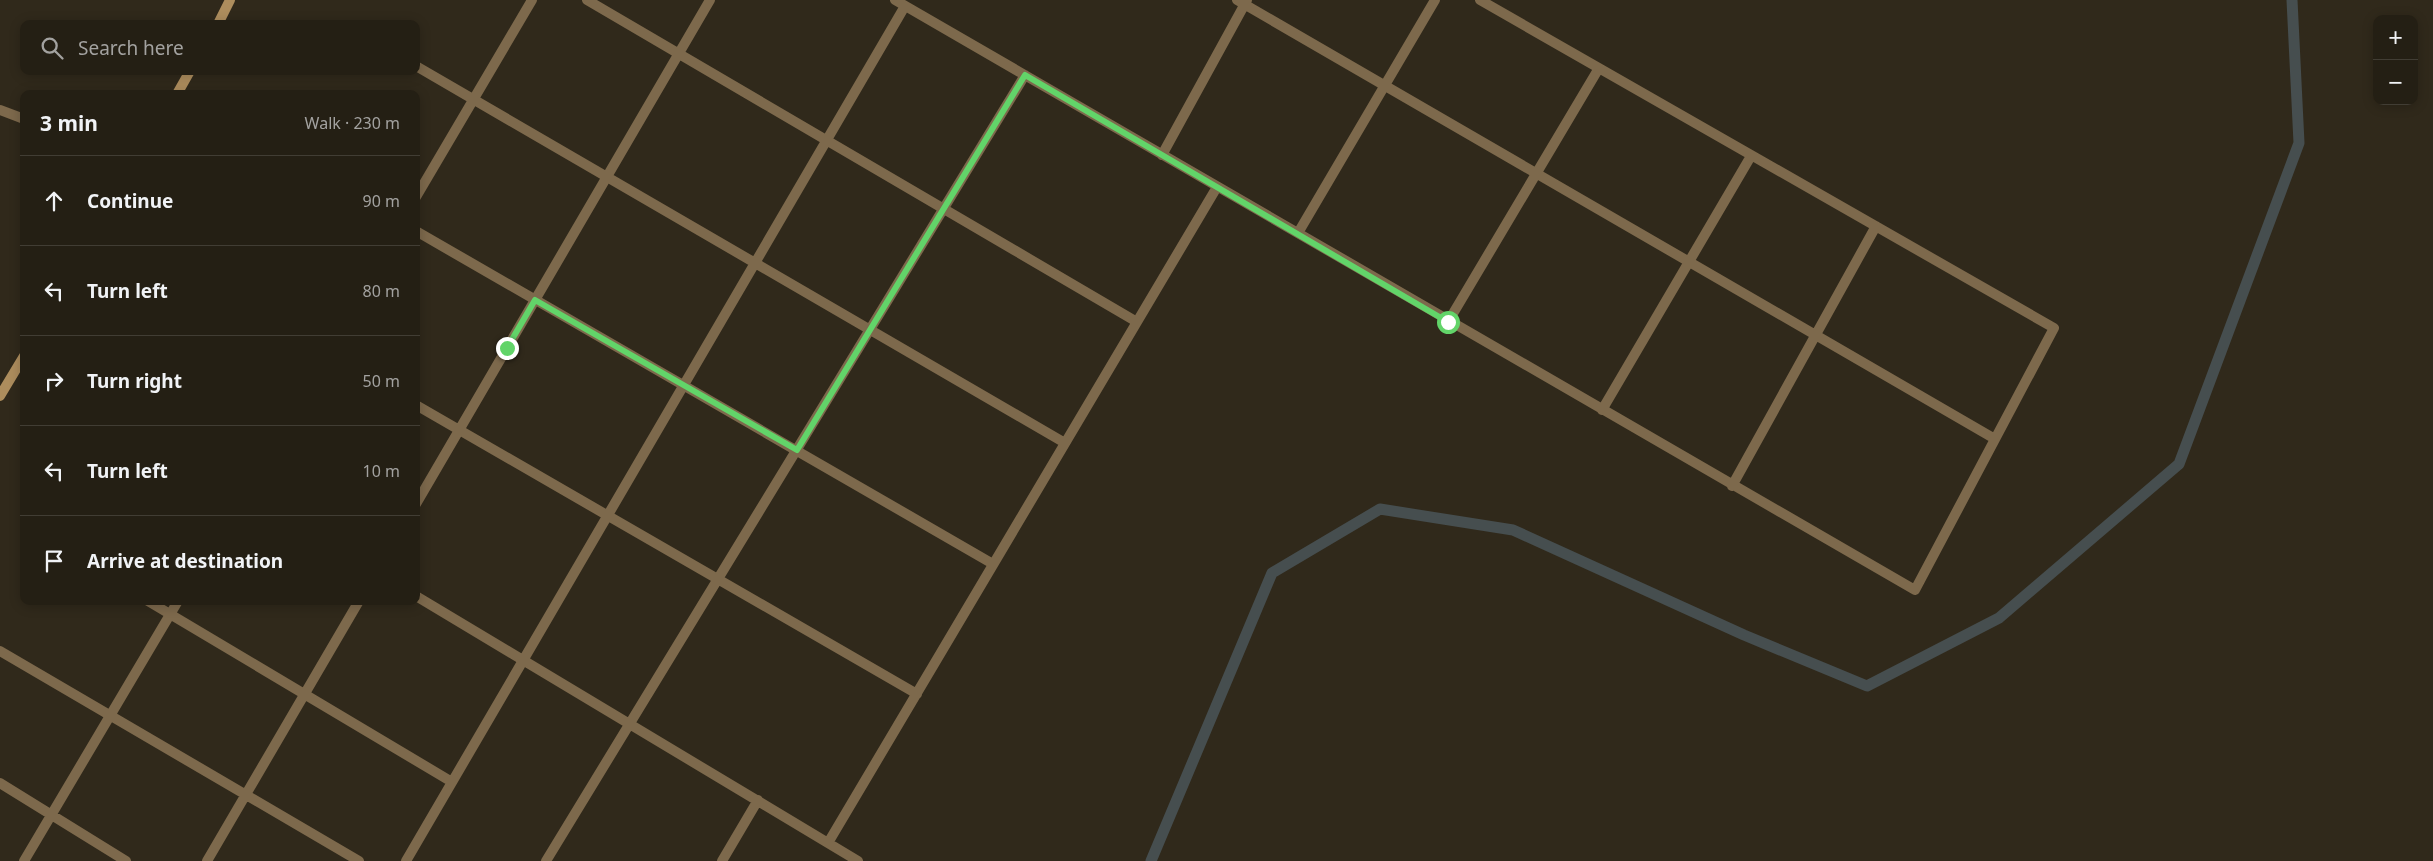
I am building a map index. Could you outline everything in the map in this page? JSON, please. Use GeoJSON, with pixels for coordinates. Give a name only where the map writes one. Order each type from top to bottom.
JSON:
{"type":"FeatureCollection","features":[{"type":"Feature","properties":{"kind":"street"},"geometry":{"type":"LineString","coordinates":[[220,20],[230,0]]}},
{"type":"Feature","properties":{"kind":"street"},"geometry":{"type":"LineString","coordinates":[[420,190],[532,0]]}},
{"type":"Feature","properties":{"kind":"street"},"geometry":{"type":"LineString","coordinates":[[587,0],[1137,322]]}},
{"type":"Feature","properties":{"kind":"street"},"geometry":{"type":"LineString","coordinates":[[420,497],[710,0]]}},
{"type":"Feature","properties":{"kind":"street"},"geometry":{"type":"LineString","coordinates":[[895,0],[1448,322],[1915,590],[2054,328],[1480,0]]}},
{"type":"Feature","properties":{"kind":"street"},"geometry":{"type":"LineString","coordinates":[[1298,233],[1435,0]]}},
{"type":"Feature","properties":{"kind":"street"},"geometry":{"type":"LineString","coordinates":[[1162,155],[1243,1],[1995,439]]}},
{"type":"Feature","properties":{"kind":"street"},"geometry":{"type":"LineString","coordinates":[[406,861],[905,6]]}},
{"type":"Feature","properties":{"kind":"street"},"geometry":{"type":"LineString","coordinates":[[420,68],[1065,443]]}},
{"type":"Feature","properties":{"kind":"street"},"geometry":{"type":"LineString","coordinates":[[1448,322],[1599,68]]}},
{"type":"Feature","properties":{"kind":"street"},"geometry":{"type":"LineString","coordinates":[[179,90],[188,75]]}},
{"type":"Feature","properties":{"kind":"street"},"geometry":{"type":"LineString","coordinates":[[546,861],[1025,75]]}},
{"type":"Feature","properties":{"kind":"street"},"geometry":{"type":"LineString","coordinates":[[0,110],[20,118]]}},
{"type":"Feature","properties":{"kind":"street"},"geometry":{"type":"LineString","coordinates":[[1602,410],[1751,156]]}},
{"type":"Feature","properties":{"kind":"street"},"geometry":{"type":"LineString","coordinates":[[828,843],[1216,187]]}},
{"type":"Feature","properties":{"kind":"street"},"geometry":{"type":"LineString","coordinates":[[1732,486],[1876,226]]}},
{"type":"Feature","properties":{"kind":"street"},"geometry":{"type":"LineString","coordinates":[[420,233],[993,564]]}},
{"type":"Feature","properties":{"kind":"street"},"geometry":{"type":"LineString","coordinates":[[0,396],[20,363]]}},
{"type":"Feature","properties":{"kind":"street"},"geometry":{"type":"LineString","coordinates":[[420,406],[917,694]]}},
{"type":"Feature","properties":{"kind":"street"},"geometry":{"type":"LineString","coordinates":[[420,598],[858,861]]}},
{"type":"Feature","properties":{"kind":"street"},"geometry":{"type":"LineString","coordinates":[[154,605],[452,782]]}},
{"type":"Feature","properties":{"kind":"street"},"geometry":{"type":"LineString","coordinates":[[24,861],[176,605]]}},
{"type":"Feature","properties":{"kind":"street"},"geometry":{"type":"LineString","coordinates":[[207,861],[357,605]]}},
{"type":"Feature","properties":{"kind":"street"},"geometry":{"type":"LineString","coordinates":[[0,651],[359,861]]}},
{"type":"Feature","properties":{"kind":"street"},"geometry":{"type":"LineString","coordinates":[[0,784],[126,861]]}},
{"type":"Feature","properties":{"kind":"street"},"geometry":{"type":"LineString","coordinates":[[722,861],[758,800]]}},
{"type":"Feature","properties":{"kind":"waterway"},"geometry":{"type":"LineString","coordinates":[[1151,861],[1272,573],[1380,509],[1513,530],[1744,635],[1867,686],[1999,618],[2179,464],[2299,143],[2292,0]]}},
{"type":"Feature","properties":{"kind":"route"},"geometry":{"type":"LineString","coordinates":[[507,348],[535,300],[797,450],[1025,75],[1448,322]]}}]}
